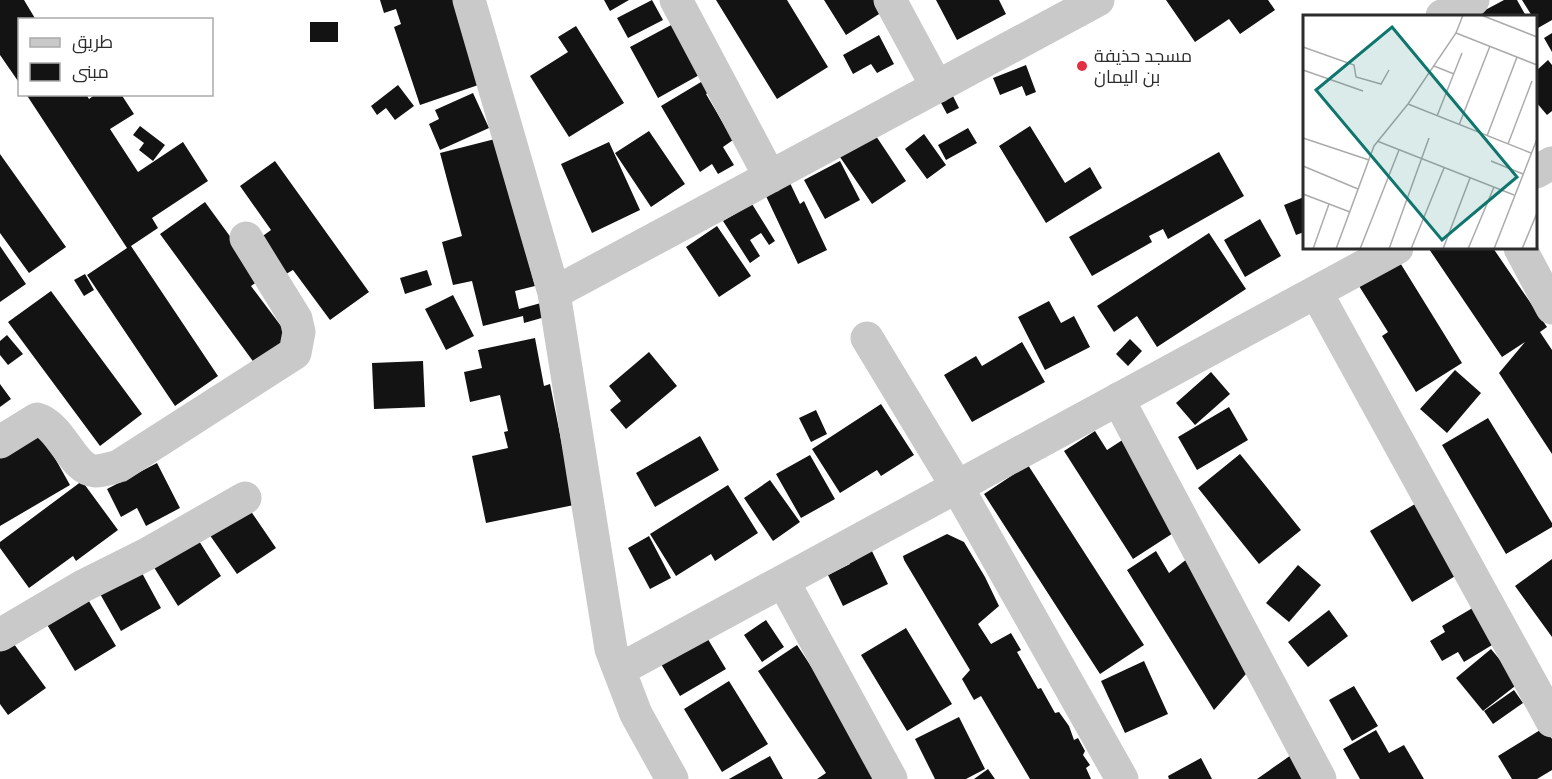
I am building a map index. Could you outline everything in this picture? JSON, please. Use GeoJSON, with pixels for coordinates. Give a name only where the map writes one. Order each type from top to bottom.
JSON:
{"type":"FeatureCollection","features":[{"type":"Feature","properties":{"kind":"street"},"geometry":{"type":"LineString","coordinates":[[470,0],[554,293],[611,649],[636,714],[672,779]]}},
{"type":"Feature","properties":{"kind":"street"},"geometry":{"type":"LineString","coordinates":[[676,0],[770,177]]}},
{"type":"Feature","properties":{"kind":"street"},"geometry":{"type":"LineString","coordinates":[[890,0],[937,87]]}},
{"type":"Feature","properties":{"kind":"street"},"geometry":{"type":"LineString","coordinates":[[554,293],[1098,0]]}},
{"type":"Feature","properties":{"kind":"street"},"geometry":{"type":"LineString","coordinates":[[1444,15],[1473,0]]}},
{"type":"Feature","properties":{"kind":"street"},"geometry":{"type":"LineString","coordinates":[[1537,172],[1552,164]]}},
{"type":"Feature","properties":{"kind":"street"},"geometry":{"type":"LineString","coordinates":[[0,442],[37,419],[48,422],[55,429],[82,466],[94,471],[119,466],[295,353],[299,332],[296,319],[246,238]]}},
{"type":"Feature","properties":{"kind":"street"},"geometry":{"type":"LineString","coordinates":[[619,670],[956,485],[1395,249]]}},
{"type":"Feature","properties":{"kind":"street"},"geometry":{"type":"LineString","coordinates":[[1521,249],[1552,309]]}},
{"type":"Feature","properties":{"kind":"street"},"geometry":{"type":"LineString","coordinates":[[1316,292],[1552,721]]}},
{"type":"Feature","properties":{"kind":"street"},"geometry":{"type":"LineString","coordinates":[[867,338],[956,485],[1122,779]]}},
{"type":"Feature","properties":{"kind":"street"},"geometry":{"type":"LineString","coordinates":[[1119,399],[1320,779]]}},
{"type":"Feature","properties":{"kind":"street"},"geometry":{"type":"LineString","coordinates":[[0,636],[83,586],[147,554],[245,498]]}},
{"type":"Feature","properties":{"kind":"street"},"geometry":{"type":"LineString","coordinates":[[783,581],[891,779]]}},
{"type":"Feature","properties":{"kind":"building"},"geometry":{"type":"Polygon","coordinates":[[[0,0],[24,0],[35,18],[18,18],[18,81],[0,55],[0,0]]]}},
{"type":"Feature","properties":{"kind":"building"},"geometry":{"type":"Polygon","coordinates":[[[380,0],[454,0],[484,83],[420,105],[394,27],[401,24],[396,9],[384,13],[380,0]]]}},
{"type":"Feature","properties":{"kind":"building"},"geometry":{"type":"Polygon","coordinates":[[[604,0],[629,0],[610,11],[604,0]]]}},
{"type":"Feature","properties":{"kind":"building"},"geometry":{"type":"Polygon","coordinates":[[[652,0],[663,20],[628,38],[617,18],[652,0]]]}},
{"type":"Feature","properties":{"kind":"building"},"geometry":{"type":"Polygon","coordinates":[[[716,0],[787,0],[828,67],[777,99],[716,0]]]}},
{"type":"Feature","properties":{"kind":"building"},"geometry":{"type":"Polygon","coordinates":[[[824,0],[881,0],[887,9],[846,35],[824,0]]]}},
{"type":"Feature","properties":{"kind":"building"},"geometry":{"type":"Polygon","coordinates":[[[936,0],[999,0],[1006,14],[957,40],[936,0]]]}},
{"type":"Feature","properties":{"kind":"building"},"geometry":{"type":"Polygon","coordinates":[[[1166,0],[1268,0],[1275,10],[1240,34],[1229,19],[1195,42],[1166,0]]]}},
{"type":"Feature","properties":{"kind":"building"},"geometry":{"type":"Polygon","coordinates":[[[1504,0],[1517,0],[1525,15],[1476,15],[1504,0]]]}},
{"type":"Feature","properties":{"kind":"building"},"geometry":{"type":"Polygon","coordinates":[[[1522,0],[1552,0],[1552,20],[1538,28],[1537,15],[1531,15],[1522,0]]]}},
{"type":"Feature","properties":{"kind":"building"},"geometry":{"type":"Polygon","coordinates":[[[310,22],[338,22],[338,42],[310,42],[310,22]]]}},
{"type":"Feature","properties":{"kind":"building"},"geometry":{"type":"Polygon","coordinates":[[[673,24],[701,74],[658,98],[630,47],[673,24]]]}},
{"type":"Feature","properties":{"kind":"building"},"geometry":{"type":"Polygon","coordinates":[[[576,26],[624,103],[569,137],[530,76],[568,52],[558,37],[576,26]]]}},
{"type":"Feature","properties":{"kind":"building"},"geometry":{"type":"Polygon","coordinates":[[[1552,33],[1552,52],[1544,38],[1552,33]]]}},
{"type":"Feature","properties":{"kind":"building"},"geometry":{"type":"Polygon","coordinates":[[[879,35],[894,64],[877,73],[871,64],[853,74],[843,55],[879,35]]]}},
{"type":"Feature","properties":{"kind":"building"},"geometry":{"type":"Polygon","coordinates":[[[1548,60],[1552,65],[1552,111],[1547,115],[1537,103],[1537,70],[1548,60]]]}},
{"type":"Feature","properties":{"kind":"building"},"geometry":{"type":"Polygon","coordinates":[[[1026,65],[1036,92],[1026,96],[1022,86],[1000,95],[993,78],[1026,65]]]}},
{"type":"Feature","properties":{"kind":"building"},"geometry":{"type":"Polygon","coordinates":[[[706,79],[713,90],[706,94],[733,140],[723,147],[734,165],[718,174],[712,164],[700,172],[661,106],[706,79]]]}},
{"type":"Feature","properties":{"kind":"building"},"geometry":{"type":"Polygon","coordinates":[[[398,85],[414,106],[395,120],[386,108],[377,115],[371,106],[398,85]]]}},
{"type":"Feature","properties":{"kind":"building"},"geometry":{"type":"Polygon","coordinates":[[[473,93],[489,128],[440,150],[429,124],[439,119],[435,110],[473,93]]]}},
{"type":"Feature","properties":{"kind":"building"},"geometry":{"type":"Polygon","coordinates":[[[952,94],[959,108],[947,114],[940,101],[952,94]]]}},
{"type":"Feature","properties":{"kind":"building"},"geometry":{"type":"Polygon","coordinates":[[[27,96],[87,96],[89,99],[93,96],[122,96],[134,114],[110,129],[138,172],[183,142],[208,181],[152,218],[158,228],[131,246],[218,376],[175,406],[87,275],[127,248],[27,96]]]}},
{"type":"Feature","properties":{"kind":"building"},"geometry":{"type":"Polygon","coordinates":[[[140,126],[165,145],[153,161],[139,150],[144,143],[133,135],[140,126]]]}},
{"type":"Feature","properties":{"kind":"building"},"geometry":{"type":"Polygon","coordinates":[[[1030,126],[1065,183],[1090,167],[1102,188],[1046,223],[999,146],[1030,126]]]}},
{"type":"Feature","properties":{"kind":"building"},"geometry":{"type":"Polygon","coordinates":[[[968,128],[977,143],[946,160],[938,145],[968,128]]]}},
{"type":"Feature","properties":{"kind":"building"},"geometry":{"type":"Polygon","coordinates":[[[649,131],[685,184],[651,207],[615,153],[649,131]]]}},
{"type":"Feature","properties":{"kind":"building"},"geometry":{"type":"Polygon","coordinates":[[[874,133],[906,181],[872,204],[840,157],[874,133]]]}},
{"type":"Feature","properties":{"kind":"building"},"geometry":{"type":"Polygon","coordinates":[[[924,134],[946,165],[927,179],[905,149],[924,134]]]}},
{"type":"Feature","properties":{"kind":"building"},"geometry":{"type":"Polygon","coordinates":[[[495,139],[535,286],[515,291],[519,309],[541,303],[545,317],[524,323],[523,316],[483,326],[472,281],[453,285],[442,242],[462,236],[440,153],[495,139]]]}},
{"type":"Feature","properties":{"kind":"building"},"geometry":{"type":"Polygon","coordinates":[[[609,142],[640,210],[592,233],[561,164],[609,142]]]}},
{"type":"Feature","properties":{"kind":"building"},"geometry":{"type":"Polygon","coordinates":[[[1219,152],[1244,196],[1168,239],[1163,229],[1149,236],[1152,242],[1092,276],[1069,237],[1219,152]]]}},
{"type":"Feature","properties":{"kind":"building"},"geometry":{"type":"Polygon","coordinates":[[[0,154],[66,247],[29,273],[0,233],[0,154]]]}},
{"type":"Feature","properties":{"kind":"building"},"geometry":{"type":"Polygon","coordinates":[[[275,161],[369,292],[330,320],[293,270],[286,274],[260,238],[271,230],[240,186],[275,161]]]}},
{"type":"Feature","properties":{"kind":"building"},"geometry":{"type":"Polygon","coordinates":[[[840,161],[860,200],[825,219],[804,180],[840,161]]]}},
{"type":"Feature","properties":{"kind":"building"},"geometry":{"type":"Polygon","coordinates":[[[790,183],[800,204],[804,201],[827,250],[798,264],[765,194],[790,183]]]}},
{"type":"Feature","properties":{"kind":"building"},"geometry":{"type":"Polygon","coordinates":[[[1303,197],[1303,232],[1296,235],[1284,205],[1303,197]]]}},
{"type":"Feature","properties":{"kind":"building"},"geometry":{"type":"Polygon","coordinates":[[[205,202],[261,279],[251,286],[290,338],[255,364],[160,234],[205,202]]]}},
{"type":"Feature","properties":{"kind":"building"},"geometry":{"type":"Polygon","coordinates":[[[752,204],[775,241],[769,245],[761,233],[750,240],[760,256],[750,263],[723,221],[752,204]]]}},
{"type":"Feature","properties":{"kind":"building"},"geometry":{"type":"Polygon","coordinates":[[[1260,219],[1281,256],[1245,277],[1224,240],[1260,219]]]}},
{"type":"Feature","properties":{"kind":"building"},"geometry":{"type":"Polygon","coordinates":[[[717,226],[751,276],[719,297],[686,247],[717,226]]]}},
{"type":"Feature","properties":{"kind":"building"},"geometry":{"type":"Polygon","coordinates":[[[1209,233],[1246,289],[1157,347],[1137,316],[1114,332],[1097,306],[1209,233]]]}},
{"type":"Feature","properties":{"kind":"building"},"geometry":{"type":"Polygon","coordinates":[[[0,246],[26,284],[0,302],[0,246]]]}},
{"type":"Feature","properties":{"kind":"building"},"geometry":{"type":"Polygon","coordinates":[[[1429,249],[1494,249],[1547,327],[1540,332],[1552,350],[1552,454],[1499,373],[1525,342],[1502,357],[1429,249]]]}},
{"type":"Feature","properties":{"kind":"building"},"geometry":{"type":"Polygon","coordinates":[[[1399,261],[1462,363],[1416,392],[1382,336],[1388,332],[1359,286],[1399,261]]]}},
{"type":"Feature","properties":{"kind":"building"},"geometry":{"type":"Polygon","coordinates":[[[427,270],[432,285],[405,294],[400,278],[427,270]]]}},
{"type":"Feature","properties":{"kind":"building"},"geometry":{"type":"Polygon","coordinates":[[[85,274],[94,290],[84,296],[74,280],[85,274]]]}},
{"type":"Feature","properties":{"kind":"building"},"geometry":{"type":"Polygon","coordinates":[[[51,291],[142,414],[100,446],[8,322],[51,291]]]}},
{"type":"Feature","properties":{"kind":"building"},"geometry":{"type":"Polygon","coordinates":[[[453,295],[474,336],[446,350],[425,309],[453,295]]]}},
{"type":"Feature","properties":{"kind":"building"},"geometry":{"type":"Polygon","coordinates":[[[1049,301],[1061,323],[1074,316],[1090,347],[1045,370],[1018,317],[1049,301]]]}},
{"type":"Feature","properties":{"kind":"building"},"geometry":{"type":"Polygon","coordinates":[[[7,335],[23,354],[8,365],[0,355],[0,341],[7,335]]]}},
{"type":"Feature","properties":{"kind":"building"},"geometry":{"type":"Polygon","coordinates":[[[535,338],[544,386],[550,384],[574,505],[486,523],[472,456],[508,448],[504,432],[508,431],[500,395],[470,402],[464,372],[482,368],[478,350],[535,338]]]}},
{"type":"Feature","properties":{"kind":"building"},"geometry":{"type":"Polygon","coordinates":[[[1130,339],[1142,351],[1128,366],[1116,354],[1130,339]]]}},
{"type":"Feature","properties":{"kind":"building"},"geometry":{"type":"Polygon","coordinates":[[[1022,342],[1045,382],[972,422],[944,375],[976,356],[982,366],[1022,342]]]}},
{"type":"Feature","properties":{"kind":"building"},"geometry":{"type":"Polygon","coordinates":[[[649,352],[677,386],[626,429],[610,410],[621,401],[609,386],[649,352]]]}},
{"type":"Feature","properties":{"kind":"building"},"geometry":{"type":"Polygon","coordinates":[[[423,361],[425,407],[374,409],[372,363],[423,361]]]}},
{"type":"Feature","properties":{"kind":"building"},"geometry":{"type":"Polygon","coordinates":[[[1455,370],[1481,393],[1447,433],[1420,409],[1455,370]]]}},
{"type":"Feature","properties":{"kind":"building"},"geometry":{"type":"Polygon","coordinates":[[[1211,372],[1230,394],[1195,425],[1176,403],[1211,372]]]}},
{"type":"Feature","properties":{"kind":"building"},"geometry":{"type":"Polygon","coordinates":[[[0,384],[11,399],[0,407],[0,384]]]}},
{"type":"Feature","properties":{"kind":"building"},"geometry":{"type":"Polygon","coordinates":[[[881,404],[914,455],[881,476],[877,470],[840,493],[812,449],[881,404]]]}},
{"type":"Feature","properties":{"kind":"building"},"geometry":{"type":"Polygon","coordinates":[[[1229,407],[1248,440],[1197,470],[1178,437],[1229,407]]]}},
{"type":"Feature","properties":{"kind":"building"},"geometry":{"type":"Polygon","coordinates":[[[816,410],[827,434],[811,442],[799,418],[816,410]]]}},
{"type":"Feature","properties":{"kind":"building"},"geometry":{"type":"Polygon","coordinates":[[[1488,418],[1552,523],[1552,527],[1506,554],[1442,445],[1488,418]]]}},
{"type":"Feature","properties":{"kind":"building"},"geometry":{"type":"Polygon","coordinates":[[[38,428],[70,485],[0,526],[0,450],[38,428]]]}},
{"type":"Feature","properties":{"kind":"building"},"geometry":{"type":"Polygon","coordinates":[[[1095,431],[1107,450],[1124,439],[1181,528],[1133,559],[1064,451],[1095,431]]]}},
{"type":"Feature","properties":{"kind":"building"},"geometry":{"type":"Polygon","coordinates":[[[700,436],[719,470],[655,507],[636,473],[700,436]]]}},
{"type":"Feature","properties":{"kind":"building"},"geometry":{"type":"Polygon","coordinates":[[[1240,454],[1301,530],[1259,564],[1198,488],[1240,454]]]}},
{"type":"Feature","properties":{"kind":"building"},"geometry":{"type":"Polygon","coordinates":[[[810,455],[835,499],[801,518],[776,474],[810,455]]]}},
{"type":"Feature","properties":{"kind":"building"},"geometry":{"type":"Polygon","coordinates":[[[157,463],[180,508],[146,526],[137,508],[121,517],[107,489],[157,463]]]}},
{"type":"Feature","properties":{"kind":"building"},"geometry":{"type":"Polygon","coordinates":[[[1028,465],[1144,645],[1100,674],[984,494],[1028,465]]]}},
{"type":"Feature","properties":{"kind":"building"},"geometry":{"type":"Polygon","coordinates":[[[770,480],[800,522],[773,541],[744,498],[770,480]]]}},
{"type":"Feature","properties":{"kind":"building"},"geometry":{"type":"Polygon","coordinates":[[[82,481],[118,530],[76,561],[73,556],[29,588],[0,548],[0,542],[82,481]]]}},
{"type":"Feature","properties":{"kind":"building"},"geometry":{"type":"Polygon","coordinates":[[[728,485],[758,533],[715,561],[711,554],[676,576],[650,534],[728,485]]]}},
{"type":"Feature","properties":{"kind":"building"},"geometry":{"type":"Polygon","coordinates":[[[1420,501],[1462,572],[1412,602],[1370,531],[1420,501]]]}},
{"type":"Feature","properties":{"kind":"building"},"geometry":{"type":"Polygon","coordinates":[[[248,507],[276,548],[237,574],[209,534],[248,507]]]}},
{"type":"Feature","properties":{"kind":"building"},"geometry":{"type":"Polygon","coordinates":[[[194,533],[221,576],[178,606],[150,561],[194,533]]]}},
{"type":"Feature","properties":{"kind":"building"},"geometry":{"type":"Polygon","coordinates":[[[947,534],[964,542],[999,606],[978,624],[991,644],[1011,633],[1021,650],[1017,652],[1038,689],[1041,688],[1055,713],[1059,712],[1069,726],[1074,740],[1078,738],[1085,751],[1083,755],[1090,765],[1086,768],[1091,779],[1030,779],[981,696],[974,700],[962,679],[970,670],[903,556],[947,534]]]}},
{"type":"Feature","properties":{"kind":"building"},"geometry":{"type":"Polygon","coordinates":[[[649,536],[671,578],[650,589],[628,548],[649,536]]]}},
{"type":"Feature","properties":{"kind":"building"},"geometry":{"type":"Polygon","coordinates":[[[869,545],[888,584],[843,606],[828,575],[850,564],[846,556],[869,545]]]}},
{"type":"Feature","properties":{"kind":"building"},"geometry":{"type":"Polygon","coordinates":[[[1156,551],[1169,573],[1187,559],[1253,666],[1214,710],[1127,570],[1156,551]]]}},
{"type":"Feature","properties":{"kind":"building"},"geometry":{"type":"Polygon","coordinates":[[[1552,559],[1552,637],[1515,586],[1552,559]]]}},
{"type":"Feature","properties":{"kind":"building"},"geometry":{"type":"Polygon","coordinates":[[[136,562],[161,608],[121,631],[95,585],[136,562]]]}},
{"type":"Feature","properties":{"kind":"building"},"geometry":{"type":"Polygon","coordinates":[[[1298,565],[1321,585],[1289,622],[1266,603],[1298,565]]]}},
{"type":"Feature","properties":{"kind":"building"},"geometry":{"type":"Polygon","coordinates":[[[81,588],[116,646],[75,671],[40,613],[81,588]]]}},
{"type":"Feature","properties":{"kind":"building"},"geometry":{"type":"Polygon","coordinates":[[[1481,603],[1502,639],[1464,662],[1458,652],[1442,661],[1430,641],[1445,632],[1442,626],[1481,603]]]}},
{"type":"Feature","properties":{"kind":"building"},"geometry":{"type":"Polygon","coordinates":[[[1329,610],[1348,636],[1308,667],[1288,642],[1329,610]]]}},
{"type":"Feature","properties":{"kind":"building"},"geometry":{"type":"Polygon","coordinates":[[[766,620],[784,647],[762,662],[744,635],[766,620]]]}},
{"type":"Feature","properties":{"kind":"building"},"geometry":{"type":"Polygon","coordinates":[[[906,628],[952,704],[907,731],[861,655],[906,628]]]}},
{"type":"Feature","properties":{"kind":"building"},"geometry":{"type":"Polygon","coordinates":[[[6,633],[46,688],[8,715],[0,704],[0,638],[6,633]]]}},
{"type":"Feature","properties":{"kind":"building"},"geometry":{"type":"Polygon","coordinates":[[[706,636],[726,669],[680,696],[661,664],[706,636]]]}},
{"type":"Feature","properties":{"kind":"building"},"geometry":{"type":"Polygon","coordinates":[[[797,645],[885,779],[817,779],[826,773],[758,671],[797,645]]]}},
{"type":"Feature","properties":{"kind":"building"},"geometry":{"type":"Polygon","coordinates":[[[1491,649],[1519,683],[1483,711],[1456,678],[1491,649]]]}},
{"type":"Feature","properties":{"kind":"building"},"geometry":{"type":"Polygon","coordinates":[[[1144,661],[1168,714],[1125,733],[1101,681],[1144,661]]]}},
{"type":"Feature","properties":{"kind":"building"},"geometry":{"type":"Polygon","coordinates":[[[729,681],[768,744],[722,772],[684,709],[729,681]]]}},
{"type":"Feature","properties":{"kind":"building"},"geometry":{"type":"Polygon","coordinates":[[[1354,686],[1378,726],[1352,741],[1329,700],[1354,686]]]}},
{"type":"Feature","properties":{"kind":"building"},"geometry":{"type":"Polygon","coordinates":[[[1514,690],[1523,703],[1493,724],[1484,711],[1514,690]]]}},
{"type":"Feature","properties":{"kind":"building"},"geometry":{"type":"Polygon","coordinates":[[[959,717],[985,769],[966,779],[935,779],[915,739],[959,717]]]}},
{"type":"Feature","properties":{"kind":"building"},"geometry":{"type":"Polygon","coordinates":[[[1545,727],[1552,739],[1552,770],[1537,779],[1512,779],[1498,756],[1545,727]]]}},
{"type":"Feature","properties":{"kind":"building"},"geometry":{"type":"Polygon","coordinates":[[[1376,730],[1389,753],[1404,745],[1424,779],[1360,779],[1343,749],[1376,730]]]}},
{"type":"Feature","properties":{"kind":"building"},"geometry":{"type":"Polygon","coordinates":[[[1294,753],[1312,779],[1257,779],[1294,753]]]}},
{"type":"Feature","properties":{"kind":"building"},"geometry":{"type":"Polygon","coordinates":[[[770,756],[783,779],[729,779],[770,756]]]}},
{"type":"Feature","properties":{"kind":"building"},"geometry":{"type":"Polygon","coordinates":[[[1201,758],[1212,779],[1169,779],[1168,776],[1201,758]]]}},
{"type":"Feature","properties":{"kind":"building"},"geometry":{"type":"Polygon","coordinates":[[[988,769],[995,779],[974,779],[988,769]]]}},
{"type":"Feature","properties":{"kind":"place","name":"مسجد حذيفة بن اليمان"},"geometry":{"type":"Point","coordinates":[1082,66]}}]}
